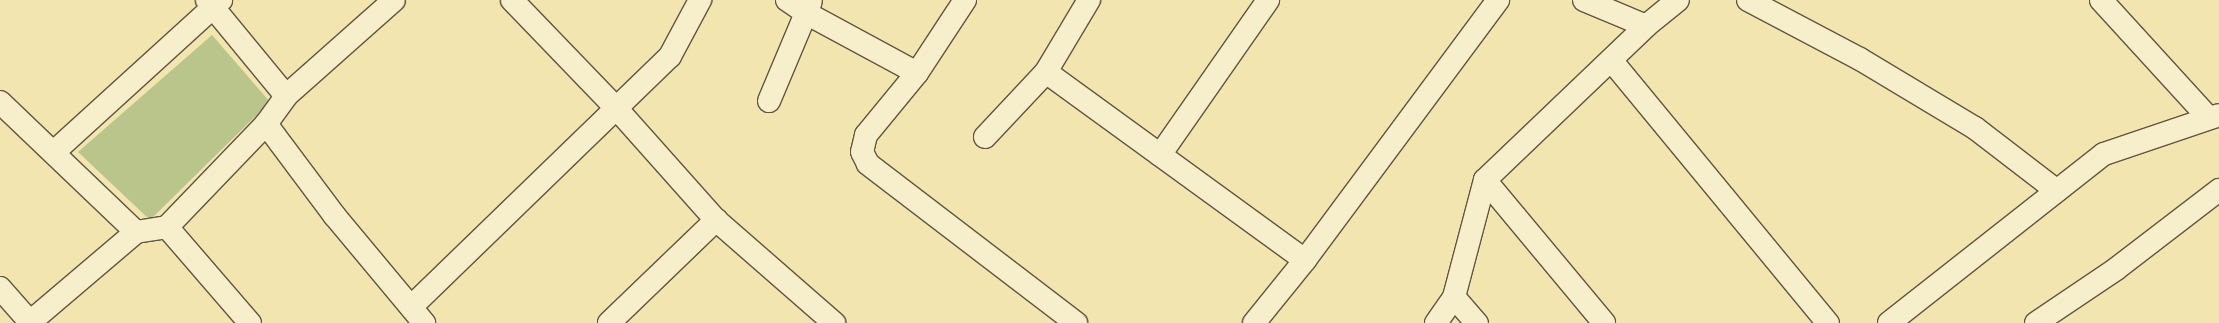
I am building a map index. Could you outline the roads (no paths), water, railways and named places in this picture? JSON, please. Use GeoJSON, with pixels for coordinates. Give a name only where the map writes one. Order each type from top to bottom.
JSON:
{"type":"FeatureCollection","features":[{"type":"Feature","properties":{"kind":"street"},"geometry":{"type":"LineString","coordinates":[[0,288],[29,323],[136,232],[167,227],[266,124],[286,96],[394,0]]}},
{"type":"Feature","properties":{"kind":"street"},"geometry":{"type":"LineString","coordinates":[[512,0],[617,109],[716,220],[834,323]]}},
{"type":"Feature","properties":{"kind":"street"},"geometry":{"type":"LineString","coordinates":[[266,124],[334,215],[418,315],[670,56],[700,0]]}},
{"type":"Feature","properties":{"kind":"street"},"geometry":{"type":"LineString","coordinates":[[787,0],[809,7],[917,73]]}},
{"type":"Feature","properties":{"kind":"street"},"geometry":{"type":"LineString","coordinates":[[965,0],[917,73],[866,135],[862,152],[868,164],[1076,323]]}},
{"type":"Feature","properties":{"kind":"street"},"geometry":{"type":"LineString","coordinates":[[985,137],[1046,72],[1089,0]]}},
{"type":"Feature","properties":{"kind":"street"},"geometry":{"type":"LineString","coordinates":[[1160,155],[1268,0]]}},
{"type":"Feature","properties":{"kind":"street"},"geometry":{"type":"LineString","coordinates":[[1254,323],[1305,260],[1498,0]]}},
{"type":"Feature","properties":{"kind":"street"},"geometry":{"type":"LineString","coordinates":[[1584,0],[1646,26]]}},
{"type":"Feature","properties":{"kind":"street"},"geometry":{"type":"LineString","coordinates":[[1436,323],[1454,297],[1485,180],[1646,26],[1678,0]]}},
{"type":"Feature","properties":{"kind":"street"},"geometry":{"type":"LineString","coordinates":[[1748,0],[1860,59],[1975,128],[2057,191]]}},
{"type":"Feature","properties":{"kind":"street"},"geometry":{"type":"LineString","coordinates":[[1889,323],[2104,154],[2213,116],[2101,0]]}},
{"type":"Feature","properties":{"kind":"street"},"geometry":{"type":"LineString","coordinates":[[54,152],[214,2],[286,96]]}},
{"type":"Feature","properties":{"kind":"street"},"geometry":{"type":"LineString","coordinates":[[769,101],[809,7]]}},
{"type":"Feature","properties":{"kind":"street"},"geometry":{"type":"LineString","coordinates":[[1611,60],[1828,323]]}},
{"type":"Feature","properties":{"kind":"street"},"geometry":{"type":"LineString","coordinates":[[1046,72],[1305,260]]}},
{"type":"Feature","properties":{"kind":"street"},"geometry":{"type":"LineString","coordinates":[[0,102],[136,232]]}},
{"type":"Feature","properties":{"kind":"street"},"geometry":{"type":"LineString","coordinates":[[1485,180],[1604,323]]}},
{"type":"Feature","properties":{"kind":"street"},"geometry":{"type":"LineString","coordinates":[[2036,323],[2116,269],[2219,190]]}},
{"type":"Feature","properties":{"kind":"street"},"geometry":{"type":"LineString","coordinates":[[609,323],[716,220]]}},
{"type":"Feature","properties":{"kind":"street"},"geometry":{"type":"LineString","coordinates":[[167,227],[250,323]]}},
{"type":"Feature","properties":{"kind":"street"},"geometry":{"type":"LineString","coordinates":[[1454,297],[1477,323]]}}]}
